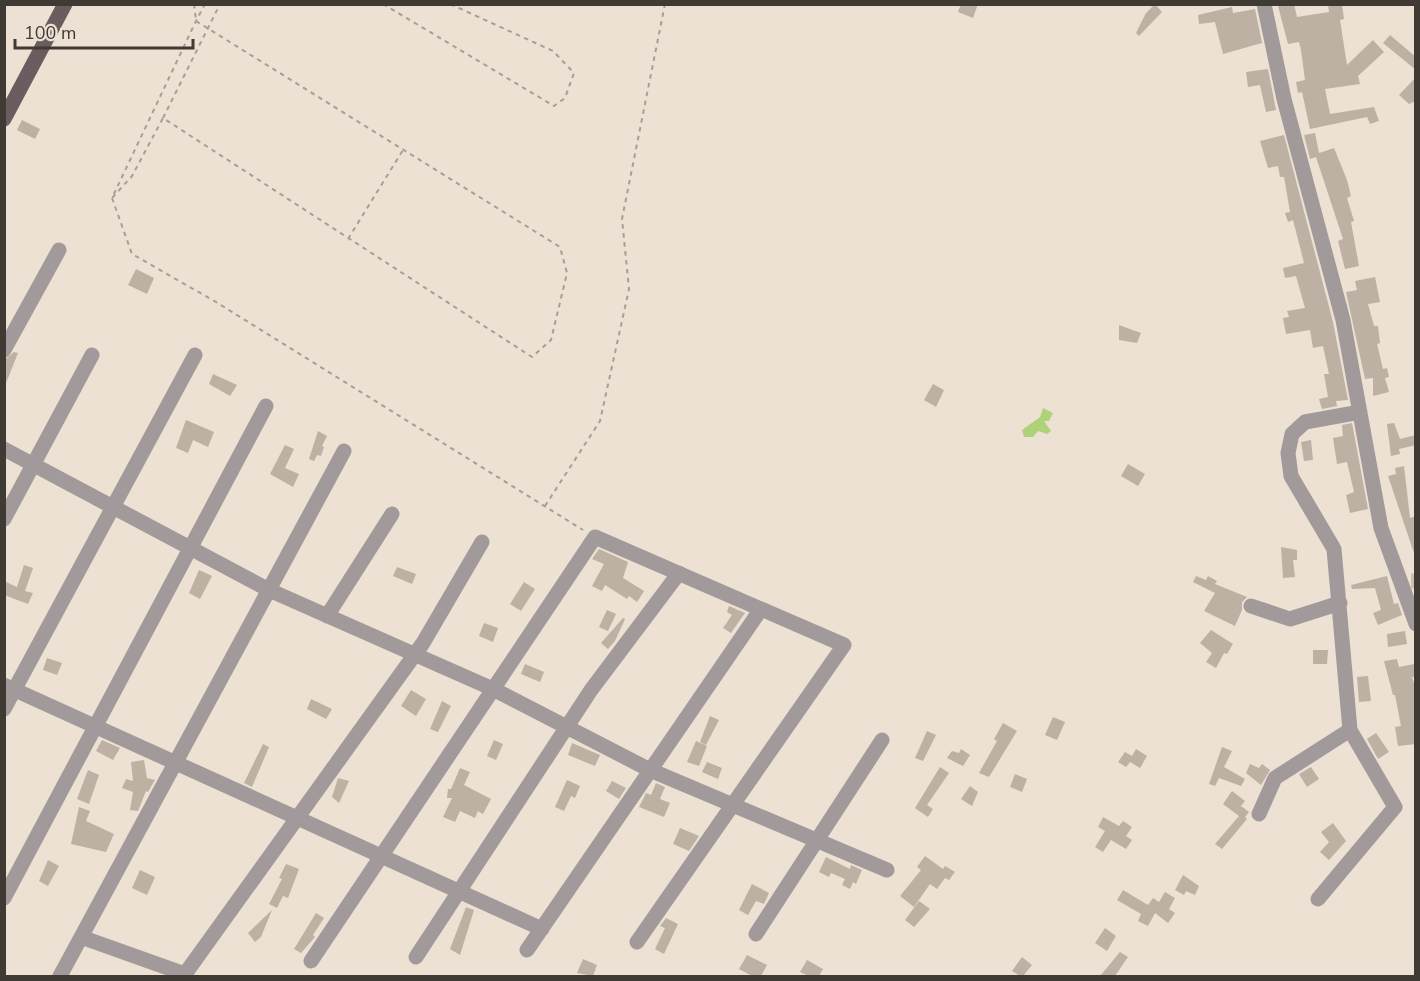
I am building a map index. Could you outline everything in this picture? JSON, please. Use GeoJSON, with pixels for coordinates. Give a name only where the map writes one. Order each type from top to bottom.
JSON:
{"type":"FeatureCollection","features":[{"type":"Feature","properties":{"kind":"main road"},"geometry":{"type":"LineString","coordinates":[[4,118],[65,4]]}},
{"type":"Feature","properties":{"kind":"street"},"geometry":{"type":"LineString","coordinates":[[1264,4],[1284,99],[1344,320],[1381,528],[1405,581],[1416,624]]}},
{"type":"Feature","properties":{"kind":"street"},"geometry":{"type":"LineString","coordinates":[[4,350],[59,250]]}},
{"type":"Feature","properties":{"kind":"street"},"geometry":{"type":"LineString","coordinates":[[4,519],[92,355]]}},
{"type":"Feature","properties":{"kind":"street"},"geometry":{"type":"LineString","coordinates":[[4,709],[10,687],[113,506],[195,355]]}},
{"type":"Feature","properties":{"kind":"street"},"geometry":{"type":"LineString","coordinates":[[4,898],[266,406]]}},
{"type":"Feature","properties":{"kind":"street"},"geometry":{"type":"LineString","coordinates":[[1318,899],[1395,807],[1350,730],[1334,549],[1291,476],[1288,453],[1292,434],[1305,422],[1360,412]]}},
{"type":"Feature","properties":{"kind":"street"},"geometry":{"type":"LineString","coordinates":[[4,448],[269,590],[493,690],[650,770],[887,870]]}},
{"type":"Feature","properties":{"kind":"street"},"geometry":{"type":"LineString","coordinates":[[60,976],[344,451]]}},
{"type":"Feature","properties":{"kind":"street"},"geometry":{"type":"LineString","coordinates":[[327,616],[392,514]]}},
{"type":"Feature","properties":{"kind":"street"},"geometry":{"type":"LineString","coordinates":[[311,961],[595,537],[844,645],[637,942]]}},
{"type":"Feature","properties":{"kind":"street"},"geometry":{"type":"LineString","coordinates":[[81,937],[185,974],[414,654],[482,542]]}},
{"type":"Feature","properties":{"kind":"street"},"geometry":{"type":"LineString","coordinates":[[416,957],[591,690],[679,573]]}},
{"type":"Feature","properties":{"kind":"street"},"geometry":{"type":"LineString","coordinates":[[1251,606],[1290,619],[1340,603]]}},
{"type":"Feature","properties":{"kind":"street"},"geometry":{"type":"LineString","coordinates":[[527,950],[760,609]]}},
{"type":"Feature","properties":{"kind":"street"},"geometry":{"type":"LineString","coordinates":[[10,687],[542,929]]}},
{"type":"Feature","properties":{"kind":"street"},"geometry":{"type":"LineString","coordinates":[[1259,814],[1275,778],[1350,730]]}},
{"type":"Feature","properties":{"kind":"street"},"geometry":{"type":"LineString","coordinates":[[756,934],[882,740]]}},
{"type":"Feature","properties":{"kind":"path"},"geometry":{"type":"LineString","coordinates":[[163,118],[532,357],[551,340],[567,273],[560,247],[208,29],[196,21],[194,4]]}},
{"type":"Feature","properties":{"kind":"path"},"geometry":{"type":"LineString","coordinates":[[205,4],[112,198],[132,254],[216,302],[595,537]]}},
{"type":"Feature","properties":{"kind":"path"},"geometry":{"type":"LineString","coordinates":[[112,198],[132,176],[220,4]]}},
{"type":"Feature","properties":{"kind":"path"},"geometry":{"type":"LineString","coordinates":[[383,4],[554,106],[565,98],[574,73],[553,51],[450,4]]}},
{"type":"Feature","properties":{"kind":"path"},"geometry":{"type":"LineString","coordinates":[[545,506],[600,421],[629,289],[622,219],[665,4]]}},
{"type":"Feature","properties":{"kind":"path"},"geometry":{"type":"LineString","coordinates":[[348,239],[403,150]]}},
{"type":"Feature","properties":{"kind":"green space"},"geometry":{"type":"Polygon","coordinates":[[[1043,408],[1053,413],[1049,421],[1044,421],[1051,431],[1047,434],[1038,431],[1033,437],[1024,437],[1022,430],[1040,417],[1043,408]]]}},
{"type":"Feature","properties":{"kind":"building"},"geometry":{"type":"Polygon","coordinates":[[[961,4],[978,4],[973,18],[958,12],[961,4]]]}},
{"type":"Feature","properties":{"kind":"building"},"geometry":{"type":"Polygon","coordinates":[[[1155,4],[1162,12],[1139,36],[1136,33],[1146,13],[1155,4]]]}},
{"type":"Feature","properties":{"kind":"building"},"geometry":{"type":"Polygon","coordinates":[[[1294,4],[1297,17],[1329,12],[1328,5],[1342,4],[1344,19],[1340,20],[1347,65],[1373,40],[1384,52],[1358,76],[1360,84],[1325,89],[1330,114],[1374,107],[1379,121],[1370,124],[1367,117],[1310,129],[1302,92],[1298,93],[1296,82],[1305,80],[1299,42],[1288,44],[1278,6],[1294,4]]]}},
{"type":"Feature","properties":{"kind":"building"},"geometry":{"type":"Polygon","coordinates":[[[1232,7],[1233,13],[1255,9],[1262,43],[1223,54],[1215,22],[1199,24],[1198,15],[1232,7]]]}},
{"type":"Feature","properties":{"kind":"building"},"geometry":{"type":"Polygon","coordinates":[[[1390,35],[1416,57],[1416,70],[1383,43],[1390,35]]]}},
{"type":"Feature","properties":{"kind":"building"},"geometry":{"type":"Polygon","coordinates":[[[1268,69],[1276,110],[1266,112],[1260,85],[1248,87],[1246,72],[1268,69]]]}},
{"type":"Feature","properties":{"kind":"building"},"geometry":{"type":"Polygon","coordinates":[[[1416,77],[1416,101],[1409,104],[1399,95],[1416,77]]]}},
{"type":"Feature","properties":{"kind":"building"},"geometry":{"type":"Polygon","coordinates":[[[22,120],[40,129],[35,139],[17,130],[22,120]]]}},
{"type":"Feature","properties":{"kind":"building"},"geometry":{"type":"Polygon","coordinates":[[[1315,133],[1319,153],[1334,148],[1347,180],[1351,196],[1347,198],[1354,221],[1351,222],[1359,266],[1345,269],[1338,241],[1343,239],[1316,157],[1310,159],[1304,135],[1315,133]]]}},
{"type":"Feature","properties":{"kind":"building"},"geometry":{"type":"Polygon","coordinates":[[[1284,135],[1333,322],[1348,400],[1336,401],[1337,406],[1322,409],[1319,399],[1328,397],[1324,374],[1329,374],[1323,346],[1313,348],[1310,330],[1286,334],[1283,318],[1289,317],[1287,311],[1305,308],[1296,276],[1285,278],[1283,268],[1304,263],[1293,220],[1288,222],[1285,213],[1290,212],[1284,177],[1280,177],[1278,166],[1268,168],[1260,141],[1284,135]]]}},
{"type":"Feature","properties":{"kind":"building"},"geometry":{"type":"Polygon","coordinates":[[[136,269],[154,278],[147,294],[128,285],[136,269]]]}},
{"type":"Feature","properties":{"kind":"building"},"geometry":{"type":"Polygon","coordinates":[[[1375,277],[1380,302],[1368,304],[1374,326],[1378,326],[1380,343],[1377,344],[1383,369],[1387,368],[1389,377],[1385,378],[1389,392],[1373,396],[1373,378],[1365,379],[1346,292],[1357,290],[1355,281],[1375,277]]]}},
{"type":"Feature","properties":{"kind":"building"},"geometry":{"type":"Polygon","coordinates":[[[1119,325],[1141,333],[1137,343],[1119,340],[1119,325]]]}},
{"type":"Feature","properties":{"kind":"building"},"geometry":{"type":"Polygon","coordinates":[[[14,352],[18,353],[4,388],[4,360],[14,352]]]}},
{"type":"Feature","properties":{"kind":"building"},"geometry":{"type":"Polygon","coordinates":[[[213,374],[237,385],[230,396],[209,384],[213,374]]]}},
{"type":"Feature","properties":{"kind":"building"},"geometry":{"type":"Polygon","coordinates":[[[933,384],[944,390],[936,407],[924,400],[933,384]]]}},
{"type":"Feature","properties":{"kind":"building"},"geometry":{"type":"Polygon","coordinates":[[[186,420],[214,432],[208,447],[193,440],[188,453],[176,448],[186,420]]]}},
{"type":"Feature","properties":{"kind":"building"},"geometry":{"type":"Polygon","coordinates":[[[1352,423],[1368,509],[1350,513],[1346,495],[1354,492],[1347,462],[1337,464],[1333,438],[1343,436],[1342,425],[1352,423]]]}},
{"type":"Feature","properties":{"kind":"building"},"geometry":{"type":"Polygon","coordinates":[[[1394,423],[1400,439],[1416,435],[1416,445],[1399,449],[1400,454],[1391,456],[1387,424],[1394,423]]]}},
{"type":"Feature","properties":{"kind":"building"},"geometry":{"type":"Polygon","coordinates":[[[318,431],[327,436],[322,446],[324,447],[321,456],[317,455],[314,461],[309,459],[318,431]]]}},
{"type":"Feature","properties":{"kind":"building"},"geometry":{"type":"Polygon","coordinates":[[[1311,440],[1313,460],[1304,461],[1301,442],[1311,440]]]}},
{"type":"Feature","properties":{"kind":"building"},"geometry":{"type":"Polygon","coordinates":[[[285,445],[294,449],[285,468],[299,474],[293,487],[270,474],[285,445]]]}},
{"type":"Feature","properties":{"kind":"building"},"geometry":{"type":"Polygon","coordinates":[[[1128,464],[1145,474],[1138,486],[1121,476],[1128,464]]]}},
{"type":"Feature","properties":{"kind":"building"},"geometry":{"type":"Polygon","coordinates":[[[1404,466],[1410,518],[1416,516],[1415,556],[1388,476],[1396,474],[1395,468],[1404,466]]]}},
{"type":"Feature","properties":{"kind":"building"},"geometry":{"type":"Polygon","coordinates":[[[1281,547],[1297,550],[1297,560],[1293,560],[1295,577],[1283,578],[1281,547]]]}},
{"type":"Feature","properties":{"kind":"building"},"geometry":{"type":"Polygon","coordinates":[[[599,549],[628,562],[623,578],[644,591],[637,602],[629,596],[627,599],[605,585],[602,591],[592,586],[604,564],[592,559],[599,549]]]}},
{"type":"Feature","properties":{"kind":"building"},"geometry":{"type":"Polygon","coordinates":[[[24,565],[33,568],[25,591],[33,593],[28,604],[4,595],[4,581],[17,587],[24,565]]]}},
{"type":"Feature","properties":{"kind":"building"},"geometry":{"type":"Polygon","coordinates":[[[397,567],[416,574],[412,584],[393,576],[397,567]]]}},
{"type":"Feature","properties":{"kind":"building"},"geometry":{"type":"Polygon","coordinates":[[[199,570],[212,576],[200,599],[189,593],[199,570]]]}},
{"type":"Feature","properties":{"kind":"building"},"geometry":{"type":"Polygon","coordinates":[[[1196,576],[1206,580],[1208,576],[1217,581],[1215,584],[1247,597],[1242,602],[1242,610],[1235,626],[1204,611],[1215,593],[1193,582],[1196,576]]]}},
{"type":"Feature","properties":{"kind":"building"},"geometry":{"type":"Polygon","coordinates":[[[1387,576],[1394,604],[1398,603],[1402,615],[1378,625],[1373,613],[1381,610],[1375,588],[1352,589],[1351,585],[1387,576]]]}},
{"type":"Feature","properties":{"kind":"building"},"geometry":{"type":"Polygon","coordinates":[[[524,582],[535,589],[521,611],[510,604],[524,582]]]}},
{"type":"Feature","properties":{"kind":"building"},"geometry":{"type":"Polygon","coordinates":[[[729,606],[745,613],[731,633],[723,628],[732,615],[727,612],[729,606]]]}},
{"type":"Feature","properties":{"kind":"building"},"geometry":{"type":"Polygon","coordinates":[[[607,610],[616,614],[608,631],[599,627],[607,610]]]}},
{"type":"Feature","properties":{"kind":"building"},"geometry":{"type":"Polygon","coordinates":[[[623,618],[625,619],[615,641],[608,649],[601,643],[623,618]]]}},
{"type":"Feature","properties":{"kind":"building"},"geometry":{"type":"Polygon","coordinates":[[[484,623],[498,628],[493,642],[479,636],[484,623]]]}},
{"type":"Feature","properties":{"kind":"building"},"geometry":{"type":"Polygon","coordinates":[[[1211,630],[1233,644],[1227,654],[1224,653],[1216,668],[1206,662],[1212,653],[1200,643],[1211,630]]]}},
{"type":"Feature","properties":{"kind":"building"},"geometry":{"type":"Polygon","coordinates":[[[1405,631],[1407,644],[1388,647],[1387,634],[1405,631]]]}},
{"type":"Feature","properties":{"kind":"building"},"geometry":{"type":"Polygon","coordinates":[[[1313,650],[1328,650],[1327,664],[1313,664],[1313,650]]]}},
{"type":"Feature","properties":{"kind":"building"},"geometry":{"type":"Polygon","coordinates":[[[47,658],[62,663],[57,675],[43,670],[47,658]]]}},
{"type":"Feature","properties":{"kind":"building"},"geometry":{"type":"Polygon","coordinates":[[[1397,659],[1399,667],[1414,664],[1416,672],[1416,677],[1412,677],[1416,690],[1416,744],[1398,746],[1395,727],[1401,726],[1395,695],[1393,695],[1384,661],[1397,659]]]}},
{"type":"Feature","properties":{"kind":"building"},"geometry":{"type":"Polygon","coordinates":[[[525,664],[544,672],[540,682],[521,674],[525,664]]]}},
{"type":"Feature","properties":{"kind":"building"},"geometry":{"type":"Polygon","coordinates":[[[1368,676],[1371,701],[1359,702],[1357,677],[1368,676]]]}},
{"type":"Feature","properties":{"kind":"building"},"geometry":{"type":"Polygon","coordinates":[[[411,690],[426,699],[416,716],[401,706],[411,690]]]}},
{"type":"Feature","properties":{"kind":"building"},"geometry":{"type":"Polygon","coordinates":[[[311,699],[332,709],[326,719],[307,709],[311,699]]]}},
{"type":"Feature","properties":{"kind":"building"},"geometry":{"type":"Polygon","coordinates":[[[442,701],[451,706],[438,732],[430,729],[442,701]]]}},
{"type":"Feature","properties":{"kind":"building"},"geometry":{"type":"Polygon","coordinates":[[[710,716],[719,720],[706,745],[700,742],[710,716]]]}},
{"type":"Feature","properties":{"kind":"building"},"geometry":{"type":"Polygon","coordinates":[[[1053,717],[1065,722],[1057,740],[1045,735],[1053,717]]]}},
{"type":"Feature","properties":{"kind":"building"},"geometry":{"type":"Polygon","coordinates":[[[1003,723],[1017,731],[989,777],[979,773],[997,741],[994,739],[1003,723]]]}},
{"type":"Feature","properties":{"kind":"building"},"geometry":{"type":"Polygon","coordinates":[[[927,731],[936,735],[923,761],[915,758],[927,731]]]}},
{"type":"Feature","properties":{"kind":"building"},"geometry":{"type":"Polygon","coordinates":[[[1376,733],[1389,752],[1378,759],[1367,739],[1376,733]]]}},
{"type":"Feature","properties":{"kind":"building"},"geometry":{"type":"Polygon","coordinates":[[[102,740],[120,748],[113,760],[96,751],[102,740]]]}},
{"type":"Feature","properties":{"kind":"building"},"geometry":{"type":"Polygon","coordinates":[[[494,740],[503,744],[496,760],[487,756],[494,740]]]}},
{"type":"Feature","properties":{"kind":"building"},"geometry":{"type":"Polygon","coordinates":[[[696,741],[707,746],[699,766],[687,762],[696,741]]]}},
{"type":"Feature","properties":{"kind":"building"},"geometry":{"type":"Polygon","coordinates":[[[572,743],[600,755],[595,766],[568,755],[572,743]]]}},
{"type":"Feature","properties":{"kind":"building"},"geometry":{"type":"Polygon","coordinates":[[[263,744],[269,747],[252,787],[244,783],[263,744]]]}},
{"type":"Feature","properties":{"kind":"building"},"geometry":{"type":"Polygon","coordinates":[[[1222,747],[1232,751],[1224,767],[1245,779],[1241,786],[1219,778],[1215,786],[1209,784],[1222,747]]]}},
{"type":"Feature","properties":{"kind":"building"},"geometry":{"type":"Polygon","coordinates":[[[961,749],[970,755],[963,766],[947,758],[952,751],[959,753],[961,749]]]}},
{"type":"Feature","properties":{"kind":"building"},"geometry":{"type":"Polygon","coordinates":[[[1136,749],[1147,756],[1140,768],[1130,762],[1126,767],[1118,762],[1125,752],[1132,756],[1136,749]]]}},
{"type":"Feature","properties":{"kind":"building"},"geometry":{"type":"Polygon","coordinates":[[[144,760],[147,778],[155,780],[148,792],[146,791],[138,811],[130,810],[133,792],[122,788],[126,779],[133,781],[131,762],[144,760]]]}},
{"type":"Feature","properties":{"kind":"building"},"geometry":{"type":"Polygon","coordinates":[[[707,762],[722,768],[718,779],[702,772],[707,762]]]}},
{"type":"Feature","properties":{"kind":"building"},"geometry":{"type":"Polygon","coordinates":[[[1250,764],[1259,768],[1262,764],[1270,770],[1261,785],[1246,773],[1250,764]]]}},
{"type":"Feature","properties":{"kind":"building"},"geometry":{"type":"Polygon","coordinates":[[[940,767],[949,773],[927,805],[933,809],[928,817],[915,808],[940,767]]]}},
{"type":"Feature","properties":{"kind":"building"},"geometry":{"type":"Polygon","coordinates":[[[1311,767],[1319,779],[1307,787],[1299,774],[1311,767]]]}},
{"type":"Feature","properties":{"kind":"building"},"geometry":{"type":"Polygon","coordinates":[[[460,768],[470,772],[464,785],[491,799],[483,814],[478,811],[475,818],[460,811],[455,822],[443,817],[452,798],[447,798],[448,789],[451,789],[460,768]]]}},
{"type":"Feature","properties":{"kind":"building"},"geometry":{"type":"Polygon","coordinates":[[[88,770],[99,775],[89,804],[77,799],[88,770]]]}},
{"type":"Feature","properties":{"kind":"building"},"geometry":{"type":"Polygon","coordinates":[[[1015,774],[1027,779],[1022,792],[1010,787],[1015,774]]]}},
{"type":"Feature","properties":{"kind":"building"},"geometry":{"type":"Polygon","coordinates":[[[338,778],[349,781],[339,803],[332,797],[338,778]]]}},
{"type":"Feature","properties":{"kind":"building"},"geometry":{"type":"Polygon","coordinates":[[[567,780],[580,786],[575,798],[571,796],[564,811],[555,807],[567,780]]]}},
{"type":"Feature","properties":{"kind":"building"},"geometry":{"type":"Polygon","coordinates":[[[612,781],[626,788],[619,799],[606,791],[612,781]]]}},
{"type":"Feature","properties":{"kind":"building"},"geometry":{"type":"Polygon","coordinates":[[[656,783],[665,787],[660,799],[670,803],[664,817],[639,807],[646,793],[651,795],[656,783]]]}},
{"type":"Feature","properties":{"kind":"building"},"geometry":{"type":"Polygon","coordinates":[[[970,786],[978,792],[972,806],[961,799],[970,786]]]}},
{"type":"Feature","properties":{"kind":"building"},"geometry":{"type":"Polygon","coordinates":[[[1232,791],[1245,801],[1241,806],[1249,812],[1245,817],[1247,819],[1222,849],[1215,844],[1239,816],[1223,804],[1232,791]]]}},
{"type":"Feature","properties":{"kind":"building"},"geometry":{"type":"Polygon","coordinates":[[[79,807],[90,811],[86,821],[114,834],[106,852],[71,844],[79,807]]]}},
{"type":"Feature","properties":{"kind":"building"},"geometry":{"type":"Polygon","coordinates":[[[1103,817],[1119,826],[1123,821],[1132,827],[1126,836],[1132,840],[1126,849],[1111,840],[1103,852],[1095,847],[1105,831],[1098,827],[1103,817]]]}},
{"type":"Feature","properties":{"kind":"building"},"geometry":{"type":"Polygon","coordinates":[[[1333,823],[1346,841],[1329,860],[1320,852],[1329,842],[1321,832],[1333,823]]]}},
{"type":"Feature","properties":{"kind":"building"},"geometry":{"type":"Polygon","coordinates":[[[680,828],[699,836],[689,851],[673,844],[680,828]]]}},
{"type":"Feature","properties":{"kind":"building"},"geometry":{"type":"Polygon","coordinates":[[[925,856],[943,869],[945,866],[955,872],[949,880],[945,878],[937,889],[930,884],[914,907],[900,896],[921,870],[917,867],[925,856]]]}},
{"type":"Feature","properties":{"kind":"building"},"geometry":{"type":"Polygon","coordinates":[[[826,857],[850,869],[851,865],[862,870],[856,884],[853,882],[850,889],[842,885],[845,879],[831,873],[829,877],[819,872],[826,857]]]}},
{"type":"Feature","properties":{"kind":"building"},"geometry":{"type":"Polygon","coordinates":[[[48,860],[59,866],[48,886],[39,881],[48,860]]]}},
{"type":"Feature","properties":{"kind":"building"},"geometry":{"type":"Polygon","coordinates":[[[286,864],[299,869],[288,898],[283,896],[277,908],[269,904],[282,879],[279,878],[286,864]]]}},
{"type":"Feature","properties":{"kind":"building"},"geometry":{"type":"Polygon","coordinates":[[[140,870],[155,877],[147,895],[132,888],[140,870]]]}},
{"type":"Feature","properties":{"kind":"building"},"geometry":{"type":"Polygon","coordinates":[[[1183,875],[1199,886],[1195,895],[1186,891],[1184,895],[1175,890],[1183,875]]]}},
{"type":"Feature","properties":{"kind":"building"},"geometry":{"type":"Polygon","coordinates":[[[752,884],[769,893],[764,904],[756,901],[748,915],[739,910],[752,884]]]}},
{"type":"Feature","properties":{"kind":"building"},"geometry":{"type":"Polygon","coordinates":[[[1123,890],[1148,905],[1153,898],[1159,902],[1165,892],[1175,898],[1169,909],[1175,913],[1168,923],[1155,913],[1148,926],[1138,921],[1141,914],[1117,900],[1123,890]]]}},
{"type":"Feature","properties":{"kind":"building"},"geometry":{"type":"Polygon","coordinates":[[[919,901],[930,909],[914,927],[905,920],[919,901]]]}},
{"type":"Feature","properties":{"kind":"building"},"geometry":{"type":"Polygon","coordinates":[[[466,907],[474,910],[460,955],[450,949],[466,907]]]}},
{"type":"Feature","properties":{"kind":"building"},"geometry":{"type":"Polygon","coordinates":[[[272,910],[261,937],[255,942],[248,933],[272,910]]]}},
{"type":"Feature","properties":{"kind":"building"},"geometry":{"type":"Polygon","coordinates":[[[316,913],[324,918],[313,935],[315,937],[301,953],[294,949],[316,913]]]}},
{"type":"Feature","properties":{"kind":"building"},"geometry":{"type":"Polygon","coordinates":[[[666,918],[678,924],[664,954],[655,949],[665,928],[660,926],[666,918]]]}},
{"type":"Feature","properties":{"kind":"building"},"geometry":{"type":"Polygon","coordinates":[[[1105,928],[1116,936],[1107,951],[1095,943],[1105,928]]]}},
{"type":"Feature","properties":{"kind":"building"},"geometry":{"type":"Polygon","coordinates":[[[1120,952],[1128,957],[1115,976],[1100,976],[1120,952]]]}},
{"type":"Feature","properties":{"kind":"building"},"geometry":{"type":"Polygon","coordinates":[[[747,955],[767,965],[761,976],[752,976],[739,969],[747,955]]]}},
{"type":"Feature","properties":{"kind":"building"},"geometry":{"type":"Polygon","coordinates":[[[1022,957],[1032,965],[1023,976],[1020,976],[1012,971],[1022,957]]]}},
{"type":"Feature","properties":{"kind":"building"},"geometry":{"type":"Polygon","coordinates":[[[583,959],[597,965],[593,976],[577,973],[583,959]]]}},
{"type":"Feature","properties":{"kind":"building"},"geometry":{"type":"Polygon","coordinates":[[[807,960],[823,969],[819,976],[809,976],[800,972],[807,960]]]}},
{"type":"Feature","properties":{"kind":"tunnel"},"geometry":{"type":"LineString","coordinates":[[1411,581],[1416,581]]}}]}
